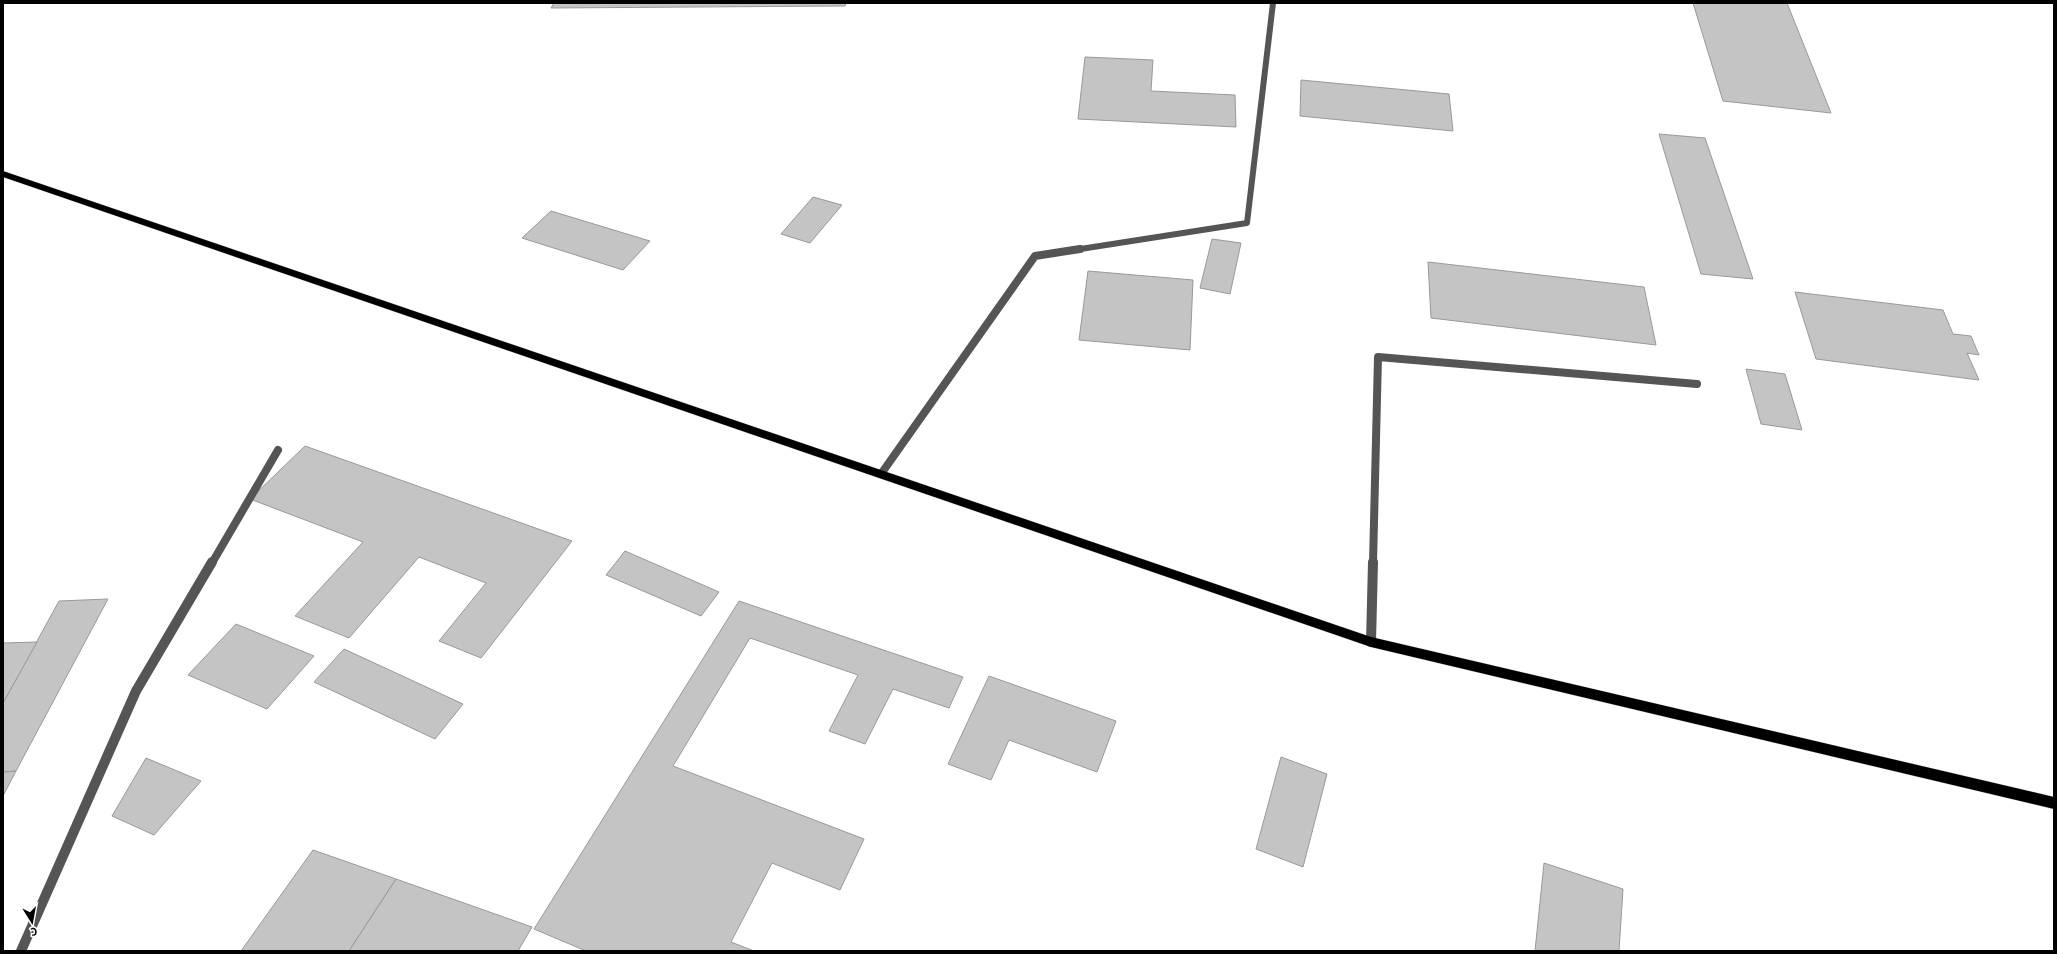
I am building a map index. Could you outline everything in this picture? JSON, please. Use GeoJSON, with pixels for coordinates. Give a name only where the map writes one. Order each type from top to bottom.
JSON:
{"type":"FeatureCollection","features":[{"type":"Feature","properties":{"kind":"highway"},"geometry":{"type":"LineString","coordinates":[[3,174],[1371,642],[2054,803]]}},
{"type":"Feature","properties":{"kind":"street"},"geometry":{"type":"LineString","coordinates":[[881,474],[1035,256],[1247,223],[1273,3]]}},
{"type":"Feature","properties":{"kind":"street"},"geometry":{"type":"LineString","coordinates":[[1371,642],[1378,357],[1697,384]]}},
{"type":"Feature","properties":{"kind":"street"},"geometry":{"type":"LineString","coordinates":[[21,951],[136,691],[278,450]]}},
{"type":"Feature","properties":{"kind":"building"},"geometry":{"type":"Polygon","coordinates":[[[554,3],[846,3],[845,6],[551,8],[554,3]]]}},
{"type":"Feature","properties":{"kind":"building"},"geometry":{"type":"Polygon","coordinates":[[[1693,3],[1787,3],[1831,113],[1723,101],[1693,3]]]}},
{"type":"Feature","properties":{"kind":"building"},"geometry":{"type":"Polygon","coordinates":[[[1085,57],[1153,60],[1151,91],[1235,95],[1236,127],[1078,119],[1085,57]]]}},
{"type":"Feature","properties":{"kind":"building"},"geometry":{"type":"Polygon","coordinates":[[[1301,80],[1449,94],[1453,131],[1300,116],[1301,80]]]}},
{"type":"Feature","properties":{"kind":"building"},"geometry":{"type":"Polygon","coordinates":[[[1659,134],[1705,138],[1753,279],[1701,274],[1659,134]]]}},
{"type":"Feature","properties":{"kind":"building"},"geometry":{"type":"Polygon","coordinates":[[[813,197],[842,205],[810,243],[781,234],[813,197]]]}},
{"type":"Feature","properties":{"kind":"building"},"geometry":{"type":"Polygon","coordinates":[[[551,211],[650,241],[623,270],[522,238],[551,211]]]}},
{"type":"Feature","properties":{"kind":"building"},"geometry":{"type":"Polygon","coordinates":[[[1212,239],[1241,243],[1230,294],[1200,288],[1212,239]]]}},
{"type":"Feature","properties":{"kind":"building"},"geometry":{"type":"Polygon","coordinates":[[[1428,262],[1644,287],[1656,345],[1431,318],[1428,262]]]}},
{"type":"Feature","properties":{"kind":"building"},"geometry":{"type":"Polygon","coordinates":[[[1088,271],[1193,280],[1190,350],[1079,340],[1088,271]]]}},
{"type":"Feature","properties":{"kind":"building"},"geometry":{"type":"Polygon","coordinates":[[[1795,292],[1943,310],[1953,334],[1971,336],[1979,355],[1967,353],[1979,380],[1816,359],[1795,292]]]}},
{"type":"Feature","properties":{"kind":"building"},"geometry":{"type":"Polygon","coordinates":[[[1746,369],[1785,374],[1802,430],[1761,424],[1746,369]]]}},
{"type":"Feature","properties":{"kind":"building"},"geometry":{"type":"Polygon","coordinates":[[[305,446],[572,541],[481,658],[439,641],[486,583],[419,557],[349,638],[295,616],[363,542],[250,499],[305,446]]]}},
{"type":"Feature","properties":{"kind":"building"},"geometry":{"type":"Polygon","coordinates":[[[625,551],[719,592],[701,616],[606,575],[625,551]]]}},
{"type":"Feature","properties":{"kind":"building"},"geometry":{"type":"Polygon","coordinates":[[[108,599],[16,771],[3,772],[3,703],[59,601],[108,599]]]}},
{"type":"Feature","properties":{"kind":"building"},"geometry":{"type":"Polygon","coordinates":[[[739,601],[963,677],[949,708],[893,689],[865,744],[829,731],[858,675],[750,638],[673,766],[864,839],[840,890],[772,863],[731,942],[754,951],[586,951],[534,929],[739,601]]]}},
{"type":"Feature","properties":{"kind":"building"},"geometry":{"type":"Polygon","coordinates":[[[236,624],[314,656],[267,709],[188,675],[236,624]]]}},
{"type":"Feature","properties":{"kind":"building"},"geometry":{"type":"Polygon","coordinates":[[[37,642],[3,703],[3,643],[37,642]]]}},
{"type":"Feature","properties":{"kind":"building"},"geometry":{"type":"Polygon","coordinates":[[[344,649],[463,704],[435,739],[314,682],[344,649]]]}},
{"type":"Feature","properties":{"kind":"building"},"geometry":{"type":"Polygon","coordinates":[[[989,676],[1116,721],[1097,772],[1009,740],[991,780],[948,764],[989,676]]]}},
{"type":"Feature","properties":{"kind":"building"},"geometry":{"type":"Polygon","coordinates":[[[1281,757],[1327,774],[1303,867],[1256,849],[1281,757]]]}},
{"type":"Feature","properties":{"kind":"building"},"geometry":{"type":"Polygon","coordinates":[[[146,758],[201,781],[154,835],[112,816],[146,758]]]}},
{"type":"Feature","properties":{"kind":"building"},"geometry":{"type":"Polygon","coordinates":[[[16,771],[3,796],[3,772],[16,771]]]}},
{"type":"Feature","properties":{"kind":"building"},"geometry":{"type":"Polygon","coordinates":[[[313,850],[396,879],[349,951],[241,951],[313,850]]]}},
{"type":"Feature","properties":{"kind":"building"},"geometry":{"type":"Polygon","coordinates":[[[1544,863],[1623,889],[1619,951],[1535,951],[1544,863]]]}},
{"type":"Feature","properties":{"kind":"building"},"geometry":{"type":"Polygon","coordinates":[[[396,879],[532,927],[518,951],[349,951],[396,879]]]}}]}
